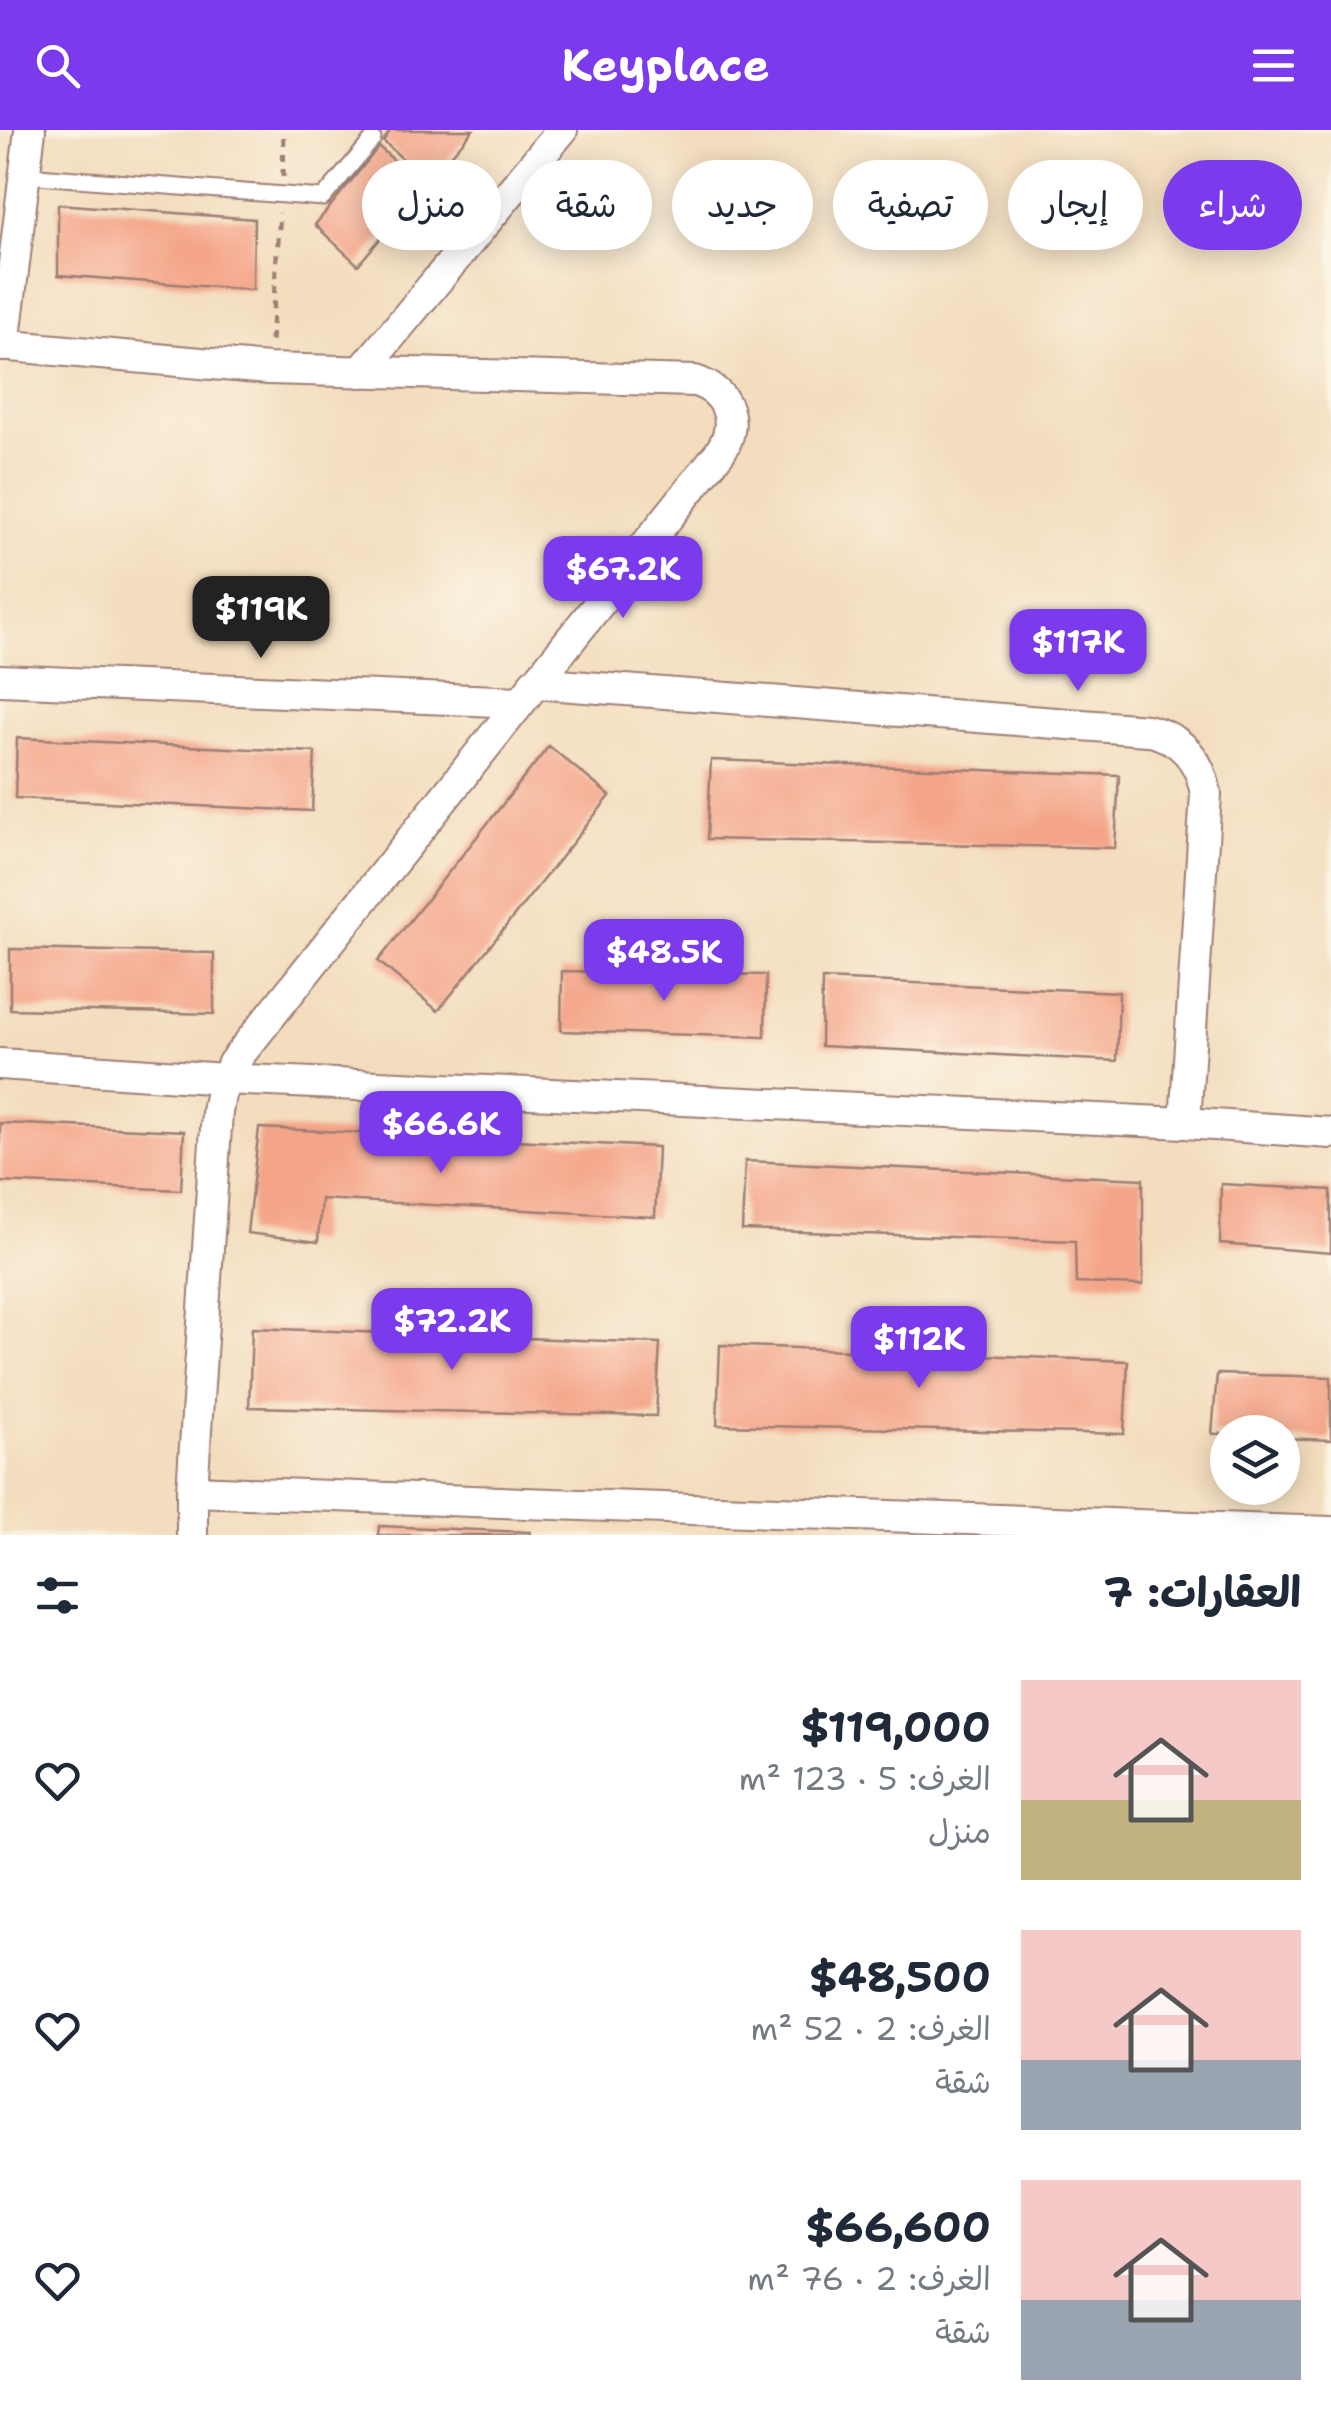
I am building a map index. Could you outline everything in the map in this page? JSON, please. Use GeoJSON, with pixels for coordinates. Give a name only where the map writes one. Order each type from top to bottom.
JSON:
{"type":"FeatureCollection","features":[{"type":"Feature","properties":{"kind":"street"},"geometry":{"type":"LineString","coordinates":[[30,130],[2,346],[268,369],[695,381],[716,390],[724,399],[731,420],[727,442],[243,1049],[225,1079],[217,1112],[192,1535]]}},
{"type":"Feature","properties":{"kind":"street"},"geometry":{"type":"LineString","coordinates":[[360,372],[562,130]]}},
{"type":"Feature","properties":{"kind":"street"},"geometry":{"type":"LineString","coordinates":[[0,680],[527,692],[1146,730],[1176,740],[1198,763],[1206,794],[1184,1123]]}},
{"type":"Feature","properties":{"kind":"street"},"geometry":{"type":"LineString","coordinates":[[0,1064],[225,1079],[1331,1133]]}},
{"type":"Feature","properties":{"kind":"street"},"geometry":{"type":"LineString","coordinates":[[192,1492],[1168,1530],[1331,1532]]}},
{"type":"Feature","properties":{"kind":"lane"},"geometry":{"type":"LineString","coordinates":[[24,176],[323,198],[373,139]]}},
{"type":"Feature","properties":{"kind":"path"},"geometry":{"type":"LineString","coordinates":[[268,369],[284,130]]}},
{"type":"Feature","properties":{"kind":"building"},"geometry":{"type":"Polygon","coordinates":[[[391,130],[473,130],[447,160],[404,160],[383,141],[391,130]]]}},
{"type":"Feature","properties":{"kind":"building"},"geometry":{"type":"Polygon","coordinates":[[[379,147],[394,160],[368,160],[379,147]]]}},
{"type":"Feature","properties":{"kind":"building"},"geometry":{"type":"Polygon","coordinates":[[[362,168],[362,250],[371,250],[358,265],[315,225],[362,168]]]}},
{"type":"Feature","properties":{"kind":"building"},"geometry":{"type":"Polygon","coordinates":[[[58,204],[254,219],[253,290],[58,275],[58,204]]]}},
{"type":"Feature","properties":{"kind":"building"},"geometry":{"type":"Polygon","coordinates":[[[17,738],[315,752],[312,811],[15,798],[17,738]]]}},
{"type":"Feature","properties":{"kind":"building"},"geometry":{"type":"Polygon","coordinates":[[[549,746],[610,796],[438,1011],[378,961],[549,746]]]}},
{"type":"Feature","properties":{"kind":"building"},"geometry":{"type":"Polygon","coordinates":[[[711,760],[1119,775],[1115,848],[707,839],[711,760]]]}},
{"type":"Feature","properties":{"kind":"building"},"geometry":{"type":"Polygon","coordinates":[[[10,949],[214,953],[214,1014],[10,1009],[10,949]]]}},
{"type":"Feature","properties":{"kind":"building"},"geometry":{"type":"Polygon","coordinates":[[[562,971],[766,975],[765,1037],[561,1031],[562,971]]]}},
{"type":"Feature","properties":{"kind":"building"},"geometry":{"type":"Polygon","coordinates":[[[822,979],[1119,992],[1117,1061],[821,1046],[822,979]]]}},
{"type":"Feature","properties":{"kind":"building"},"geometry":{"type":"Polygon","coordinates":[[[0,1123],[184,1131],[181,1190],[0,1182],[0,1123]]]}},
{"type":"Feature","properties":{"kind":"building"},"geometry":{"type":"Polygon","coordinates":[[[259,1128],[658,1147],[655,1217],[321,1199],[318,1242],[247,1233],[259,1128]]]}},
{"type":"Feature","properties":{"kind":"building"},"geometry":{"type":"Polygon","coordinates":[[[745,1161],[1143,1179],[1143,1285],[1076,1283],[1075,1241],[742,1230],[745,1161]]]}},
{"type":"Feature","properties":{"kind":"building"},"geometry":{"type":"Polygon","coordinates":[[[1221,1184],[1331,1190],[1331,1253],[1220,1244],[1221,1184]]]}},
{"type":"Feature","properties":{"kind":"building"},"geometry":{"type":"Polygon","coordinates":[[[252,1328],[660,1343],[656,1416],[249,1407],[252,1328]]]}},
{"type":"Feature","properties":{"kind":"building"},"geometry":{"type":"Polygon","coordinates":[[[720,1345],[1128,1361],[1124,1434],[717,1425],[720,1345]]]}},
{"type":"Feature","properties":{"kind":"building"},"geometry":{"type":"Polygon","coordinates":[[[1217,1374],[1331,1377],[1331,1440],[1300,1439],[1300,1415],[1214,1415],[1217,1374]]]}},
{"type":"Feature","properties":{"kind":"building"},"geometry":{"type":"Polygon","coordinates":[[[379,1526],[530,1532],[530,1535],[378,1535],[379,1526]]]}}]}
